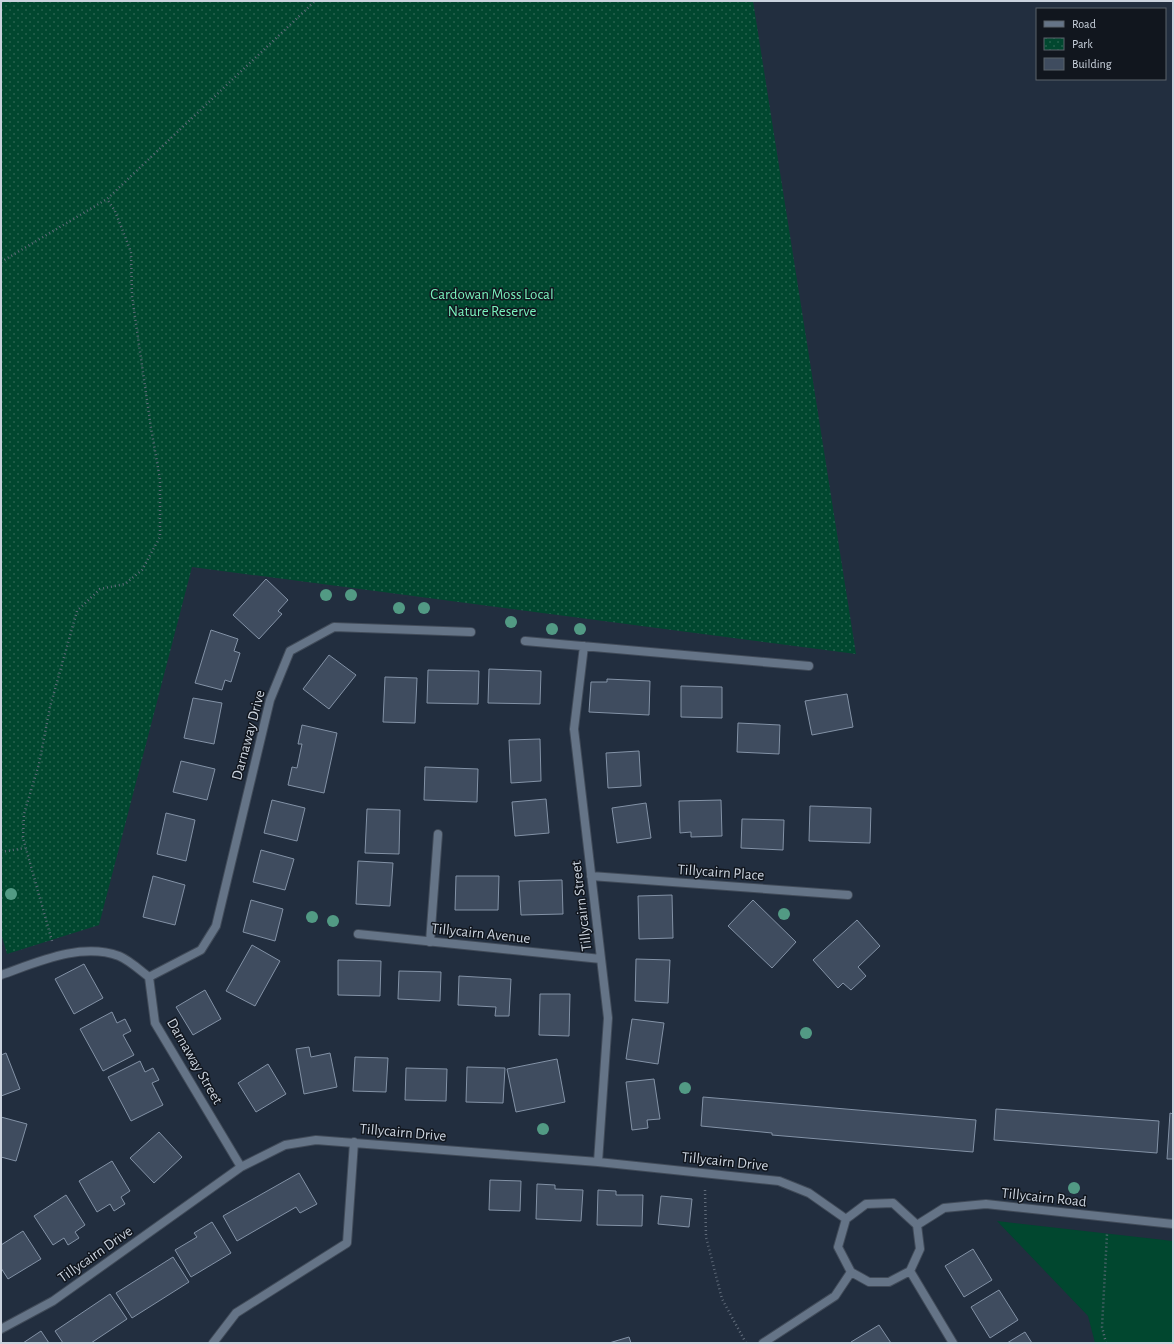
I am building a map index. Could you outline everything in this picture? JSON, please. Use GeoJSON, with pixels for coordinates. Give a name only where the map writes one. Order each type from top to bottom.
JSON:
{"type":"FeatureCollection","features":[{"type":"Feature","properties":{"kind":"street","name":"Darnaway Drive"},"geometry":{"type":"LineString","coordinates":[[149,977],[201,950],[216,926],[270,700],[290,651],[334,627],[471,632]]}},
{"type":"Feature","properties":{"kind":"street"},"geometry":{"type":"LineString","coordinates":[[525,641],[809,666]]}},
{"type":"Feature","properties":{"kind":"street","name":"Tillycairn Street"},"geometry":{"type":"LineString","coordinates":[[584,646],[574,729],[608,1018],[598,1162]]}},
{"type":"Feature","properties":{"kind":"street"},"geometry":{"type":"LineString","coordinates":[[430,942],[438,834]]}},
{"type":"Feature","properties":{"kind":"street","name":"Tillycairn Place"},"geometry":{"type":"LineString","coordinates":[[591,876],[848,896]]}},
{"type":"Feature","properties":{"kind":"street","name":"Tillycairn Avenue"},"geometry":{"type":"LineString","coordinates":[[358,934],[601,959]]}},
{"type":"Feature","properties":{"kind":"street"},"geometry":{"type":"LineString","coordinates":[[1,975],[57,956],[94,950],[120,956],[149,977]]}},
{"type":"Feature","properties":{"kind":"street","name":"Darnaway Street"},"geometry":{"type":"LineString","coordinates":[[149,977],[155,1023],[241,1167]]}},
{"type":"Feature","properties":{"kind":"street","name":"Tillycairn Drive"},"geometry":{"type":"LineString","coordinates":[[1,1329],[53,1301],[241,1167],[285,1145],[316,1140],[598,1162],[779,1181],[809,1193],[846,1219]]}},
{"type":"Feature","properties":{"kind":"street"},"geometry":{"type":"LineString","coordinates":[[213,1343],[236,1313],[347,1242],[354,1142]]}},
{"type":"Feature","properties":{"kind":"street"},"geometry":{"type":"LineString","coordinates":[[893,1203],[917,1225],[920,1249],[910,1270],[889,1282],[868,1282],[851,1272],[838,1247],[846,1219],[866,1204],[893,1203]]}},
{"type":"Feature","properties":{"kind":"street","name":"Tillycairn Road"},"geometry":{"type":"LineString","coordinates":[[917,1225],[944,1208],[986,1204],[1173,1224]]}},
{"type":"Feature","properties":{"kind":"street"},"geometry":{"type":"LineString","coordinates":[[910,1270],[953,1343]]}},
{"type":"Feature","properties":{"kind":"street"},"geometry":{"type":"LineString","coordinates":[[763,1343],[835,1296],[851,1272]]}},
{"type":"Feature","properties":{"kind":"path"},"geometry":{"type":"LineString","coordinates":[[1,262],[107,198],[315,1]]}},
{"type":"Feature","properties":{"kind":"path"},"geometry":{"type":"LineString","coordinates":[[57,956],[23,838],[24,814],[39,764],[50,707],[77,611],[100,589],[125,584],[142,570],[160,537],[160,479],[132,296],[131,252],[115,211],[107,198]]}},
{"type":"Feature","properties":{"kind":"path"},"geometry":{"type":"LineString","coordinates":[[1,852],[25,848]]}},
{"type":"Feature","properties":{"kind":"path"},"geometry":{"type":"LineString","coordinates":[[705,1174],[706,1237],[722,1298],[747,1343]]}},
{"type":"Feature","properties":{"kind":"path"},"geometry":{"type":"LineString","coordinates":[[1106,1343],[1102,1327],[1108,1218]]}},
{"type":"Feature","properties":{"kind":"green space","name":"Cardowan Moss Local Nature Reserve"},"geometry":{"type":"Polygon","coordinates":[[[1,1],[753,1],[856,654],[192,567],[99,925],[7,954],[1,933],[1,1]]]}},
{"type":"Feature","properties":{"kind":"green space"},"geometry":{"type":"Polygon","coordinates":[[[997,1221],[1173,1241],[1173,1343],[1095,1343],[1088,1316],[997,1221]]]}},
{"type":"Feature","properties":{"kind":"building"},"geometry":{"type":"Polygon","coordinates":[[[266,579],[288,600],[278,611],[282,614],[259,639],[233,615],[266,579]]]}},
{"type":"Feature","properties":{"kind":"building"},"geometry":{"type":"Polygon","coordinates":[[[211,630],[238,639],[234,651],[240,653],[231,682],[225,680],[222,690],[195,683],[211,630]]]}},
{"type":"Feature","properties":{"kind":"building"},"geometry":{"type":"Polygon","coordinates":[[[329,655],[356,675],[329,709],[303,689],[329,655]]]}},
{"type":"Feature","properties":{"kind":"building"},"geometry":{"type":"Polygon","coordinates":[[[489,669],[541,671],[540,704],[488,703],[489,669]]]}},
{"type":"Feature","properties":{"kind":"building"},"geometry":{"type":"Polygon","coordinates":[[[428,670],[479,671],[478,704],[427,703],[428,670]]]}},
{"type":"Feature","properties":{"kind":"building"},"geometry":{"type":"Polygon","coordinates":[[[385,677],[417,678],[415,723],[383,722],[385,677]]]}},
{"type":"Feature","properties":{"kind":"building"},"geometry":{"type":"Polygon","coordinates":[[[607,679],[650,681],[649,715],[589,712],[591,682],[607,682],[607,679]]]}},
{"type":"Feature","properties":{"kind":"building"},"geometry":{"type":"Polygon","coordinates":[[[681,686],[722,687],[722,718],[681,717],[681,686]]]}},
{"type":"Feature","properties":{"kind":"building"},"geometry":{"type":"Polygon","coordinates":[[[847,694],[853,727],[812,735],[805,701],[847,694]]]}},
{"type":"Feature","properties":{"kind":"building"},"geometry":{"type":"Polygon","coordinates":[[[193,698],[222,703],[214,744],[184,738],[193,698]]]}},
{"type":"Feature","properties":{"kind":"building"},"geometry":{"type":"Polygon","coordinates":[[[738,723],[780,725],[779,754],[737,752],[738,723]]]}},
{"type":"Feature","properties":{"kind":"building"},"geometry":{"type":"Polygon","coordinates":[[[302,725],[337,733],[324,793],[288,785],[292,767],[297,768],[302,744],[298,744],[302,725]]]}},
{"type":"Feature","properties":{"kind":"building"},"geometry":{"type":"Polygon","coordinates":[[[540,739],[541,781],[511,783],[509,740],[540,739]]]}},
{"type":"Feature","properties":{"kind":"building"},"geometry":{"type":"Polygon","coordinates":[[[639,751],[641,786],[608,788],[606,753],[639,751]]]}},
{"type":"Feature","properties":{"kind":"building"},"geometry":{"type":"Polygon","coordinates":[[[181,761],[215,769],[207,800],[173,792],[181,761]]]}},
{"type":"Feature","properties":{"kind":"building"},"geometry":{"type":"Polygon","coordinates":[[[425,767],[478,769],[477,802],[424,800],[425,767]]]}},
{"type":"Feature","properties":{"kind":"building"},"geometry":{"type":"Polygon","coordinates":[[[546,799],[549,833],[515,836],[512,802],[546,799]]]}},
{"type":"Feature","properties":{"kind":"building"},"geometry":{"type":"Polygon","coordinates":[[[272,800],[305,808],[297,841],[264,833],[272,800]]]}},
{"type":"Feature","properties":{"kind":"building"},"geometry":{"type":"Polygon","coordinates":[[[721,800],[722,836],[691,837],[691,832],[680,833],[679,801],[721,800]]]}},
{"type":"Feature","properties":{"kind":"building"},"geometry":{"type":"Polygon","coordinates":[[[646,803],[651,838],[617,843],[612,808],[646,803]]]}},
{"type":"Feature","properties":{"kind":"building"},"geometry":{"type":"Polygon","coordinates":[[[810,806],[871,808],[870,843],[809,841],[810,806]]]}},
{"type":"Feature","properties":{"kind":"building"},"geometry":{"type":"Polygon","coordinates":[[[367,809],[400,810],[399,854],[365,853],[367,809]]]}},
{"type":"Feature","properties":{"kind":"building"},"geometry":{"type":"Polygon","coordinates":[[[166,813],[195,820],[186,861],[157,854],[166,813]]]}},
{"type":"Feature","properties":{"kind":"building"},"geometry":{"type":"Polygon","coordinates":[[[742,819],[784,820],[783,850],[741,848],[742,819]]]}},
{"type":"Feature","properties":{"kind":"building"},"geometry":{"type":"Polygon","coordinates":[[[261,850],[294,859],[285,890],[253,882],[261,850]]]}},
{"type":"Feature","properties":{"kind":"building"},"geometry":{"type":"Polygon","coordinates":[[[358,861],[393,863],[390,906],[356,904],[358,861]]]}},
{"type":"Feature","properties":{"kind":"building"},"geometry":{"type":"Polygon","coordinates":[[[153,876],[185,885],[175,925],[143,917],[153,876]]]}},
{"type":"Feature","properties":{"kind":"building"},"geometry":{"type":"Polygon","coordinates":[[[456,876],[499,876],[498,910],[455,910],[456,876]]]}},
{"type":"Feature","properties":{"kind":"building"},"geometry":{"type":"Polygon","coordinates":[[[562,880],[563,914],[521,915],[519,881],[562,880]]]}},
{"type":"Feature","properties":{"kind":"building"},"geometry":{"type":"Polygon","coordinates":[[[672,895],[673,938],[639,939],[638,896],[672,895]]]}},
{"type":"Feature","properties":{"kind":"building"},"geometry":{"type":"Polygon","coordinates":[[[251,900],[283,909],[275,941],[243,932],[251,900]]]}},
{"type":"Feature","properties":{"kind":"building"},"geometry":{"type":"Polygon","coordinates":[[[753,900],[796,942],[772,968],[728,926],[753,900]]]}},
{"type":"Feature","properties":{"kind":"building"},"geometry":{"type":"Polygon","coordinates":[[[857,920],[880,946],[858,967],[866,976],[851,990],[843,983],[838,988],[813,960],[857,920]]]}},
{"type":"Feature","properties":{"kind":"building"},"geometry":{"type":"Polygon","coordinates":[[[252,945],[280,961],[255,1006],[226,991],[252,945]]]}},
{"type":"Feature","properties":{"kind":"building"},"geometry":{"type":"Polygon","coordinates":[[[636,959],[670,960],[668,1003],[635,1001],[636,959]]]}},
{"type":"Feature","properties":{"kind":"building"},"geometry":{"type":"Polygon","coordinates":[[[338,960],[381,961],[380,996],[338,995],[338,960]]]}},
{"type":"Feature","properties":{"kind":"building"},"geometry":{"type":"Polygon","coordinates":[[[84,964],[103,998],[74,1014],[55,979],[84,964]]]}},
{"type":"Feature","properties":{"kind":"building"},"geometry":{"type":"Polygon","coordinates":[[[399,971],[441,972],[440,1001],[398,999],[399,971]]]}},
{"type":"Feature","properties":{"kind":"building"},"geometry":{"type":"Polygon","coordinates":[[[459,976],[511,979],[509,1016],[495,1016],[496,1007],[458,1005],[459,976]]]}},
{"type":"Feature","properties":{"kind":"building"},"geometry":{"type":"Polygon","coordinates":[[[205,990],[221,1019],[193,1035],[176,1007],[205,990]]]}},
{"type":"Feature","properties":{"kind":"building"},"geometry":{"type":"Polygon","coordinates":[[[540,994],[570,994],[569,1036],[539,1035],[540,994]]]}},
{"type":"Feature","properties":{"kind":"building"},"geometry":{"type":"Polygon","coordinates":[[[112,1012],[117,1023],[125,1019],[131,1031],[123,1035],[134,1055],[103,1071],[80,1029],[112,1012]]]}},
{"type":"Feature","properties":{"kind":"building"},"geometry":{"type":"Polygon","coordinates":[[[632,1019],[664,1023],[658,1064],[626,1059],[632,1019]]]}},
{"type":"Feature","properties":{"kind":"building"},"geometry":{"type":"Polygon","coordinates":[[[309,1047],[311,1057],[330,1053],[337,1087],[304,1094],[296,1049],[309,1047]]]}},
{"type":"Feature","properties":{"kind":"building"},"geometry":{"type":"Polygon","coordinates":[[[6,1053],[20,1089],[1,1096],[1,1055],[6,1053]]]}},
{"type":"Feature","properties":{"kind":"building"},"geometry":{"type":"Polygon","coordinates":[[[355,1057],[388,1058],[386,1092],[353,1091],[355,1057]]]}},
{"type":"Feature","properties":{"kind":"building"},"geometry":{"type":"Polygon","coordinates":[[[557,1059],[565,1102],[516,1112],[507,1069],[557,1059]]]}},
{"type":"Feature","properties":{"kind":"building"},"geometry":{"type":"Polygon","coordinates":[[[140,1061],[145,1072],[153,1068],[159,1080],[152,1083],[163,1105],[131,1121],[108,1077],[140,1061]]]}},
{"type":"Feature","properties":{"kind":"building"},"geometry":{"type":"Polygon","coordinates":[[[268,1064],[286,1094],[256,1112],[238,1083],[268,1064]]]}},
{"type":"Feature","properties":{"kind":"building"},"geometry":{"type":"Polygon","coordinates":[[[467,1067],[505,1068],[503,1103],[466,1102],[467,1067]]]}},
{"type":"Feature","properties":{"kind":"building"},"geometry":{"type":"Polygon","coordinates":[[[406,1068],[447,1069],[446,1101],[405,1100],[406,1068]]]}},
{"type":"Feature","properties":{"kind":"building"},"geometry":{"type":"Polygon","coordinates":[[[654,1079],[660,1119],[647,1120],[648,1128],[632,1130],[626,1082],[654,1079]]]}},
{"type":"Feature","properties":{"kind":"building"},"geometry":{"type":"Polygon","coordinates":[[[703,1097],[976,1120],[973,1152],[772,1135],[772,1133],[701,1126],[703,1097]]]}},
{"type":"Feature","properties":{"kind":"building"},"geometry":{"type":"Polygon","coordinates":[[[996,1109],[1159,1121],[1157,1153],[994,1140],[996,1109]]]}},
{"type":"Feature","properties":{"kind":"building"},"geometry":{"type":"Polygon","coordinates":[[[1170,1113],[1173,1114],[1173,1159],[1167,1159],[1170,1113]]]}},
{"type":"Feature","properties":{"kind":"building"},"geometry":{"type":"Polygon","coordinates":[[[1,1117],[27,1124],[16,1161],[1,1157],[1,1117]]]}},
{"type":"Feature","properties":{"kind":"building"},"geometry":{"type":"Polygon","coordinates":[[[159,1132],[182,1157],[154,1183],[130,1158],[159,1132]]]}},
{"type":"Feature","properties":{"kind":"building"},"geometry":{"type":"Polygon","coordinates":[[[112,1161],[130,1191],[121,1197],[125,1204],[114,1211],[110,1204],[97,1212],[79,1181],[112,1161]]]}},
{"type":"Feature","properties":{"kind":"building"},"geometry":{"type":"Polygon","coordinates":[[[299,1173],[317,1204],[300,1213],[296,1207],[237,1241],[223,1216],[299,1173]]]}},
{"type":"Feature","properties":{"kind":"building"},"geometry":{"type":"Polygon","coordinates":[[[490,1180],[521,1181],[520,1211],[489,1210],[490,1180]]]}},
{"type":"Feature","properties":{"kind":"building"},"geometry":{"type":"Polygon","coordinates":[[[537,1184],[555,1185],[555,1189],[583,1190],[581,1221],[536,1219],[537,1184]]]}},
{"type":"Feature","properties":{"kind":"building"},"geometry":{"type":"Polygon","coordinates":[[[598,1190],[616,1191],[616,1195],[643,1195],[642,1226],[597,1225],[598,1190]]]}},
{"type":"Feature","properties":{"kind":"building"},"geometry":{"type":"Polygon","coordinates":[[[66,1195],[85,1225],[75,1232],[79,1238],[68,1245],[64,1238],[53,1245],[34,1216],[66,1195]]]}},
{"type":"Feature","properties":{"kind":"building"},"geometry":{"type":"Polygon","coordinates":[[[661,1196],[692,1199],[689,1227],[658,1224],[661,1196]]]}},
{"type":"Feature","properties":{"kind":"building"},"geometry":{"type":"Polygon","coordinates":[[[212,1222],[231,1253],[191,1277],[175,1250],[197,1237],[194,1233],[212,1222]]]}},
{"type":"Feature","properties":{"kind":"building"},"geometry":{"type":"Polygon","coordinates":[[[23,1231],[41,1259],[8,1279],[1,1268],[1,1245],[23,1231]]]}},
{"type":"Feature","properties":{"kind":"building"},"geometry":{"type":"Polygon","coordinates":[[[973,1249],[992,1280],[964,1297],[945,1266],[973,1249]]]}},
{"type":"Feature","properties":{"kind":"building"},"geometry":{"type":"Polygon","coordinates":[[[173,1257],[189,1282],[132,1318],[116,1293],[173,1257]]]}},
{"type":"Feature","properties":{"kind":"building"},"geometry":{"type":"Polygon","coordinates":[[[999,1290],[1018,1320],[990,1338],[971,1307],[999,1290]]]}},
{"type":"Feature","properties":{"kind":"building"},"geometry":{"type":"Polygon","coordinates":[[[110,1294],[127,1319],[91,1343],[63,1343],[55,1331],[110,1294]]]}},
{"type":"Feature","properties":{"kind":"building"},"geometry":{"type":"Polygon","coordinates":[[[879,1325],[891,1343],[851,1342],[879,1325]]]}},
{"type":"Feature","properties":{"kind":"building"},"geometry":{"type":"Polygon","coordinates":[[[41,1331],[49,1343],[23,1343],[41,1331]]]}},
{"type":"Feature","properties":{"kind":"building"},"geometry":{"type":"Polygon","coordinates":[[[1025,1332],[1032,1343],[1007,1343],[1025,1332]]]}},
{"type":"Feature","properties":{"kind":"building"},"geometry":{"type":"Polygon","coordinates":[[[629,1337],[631,1343],[609,1343],[629,1337]]]}}]}
